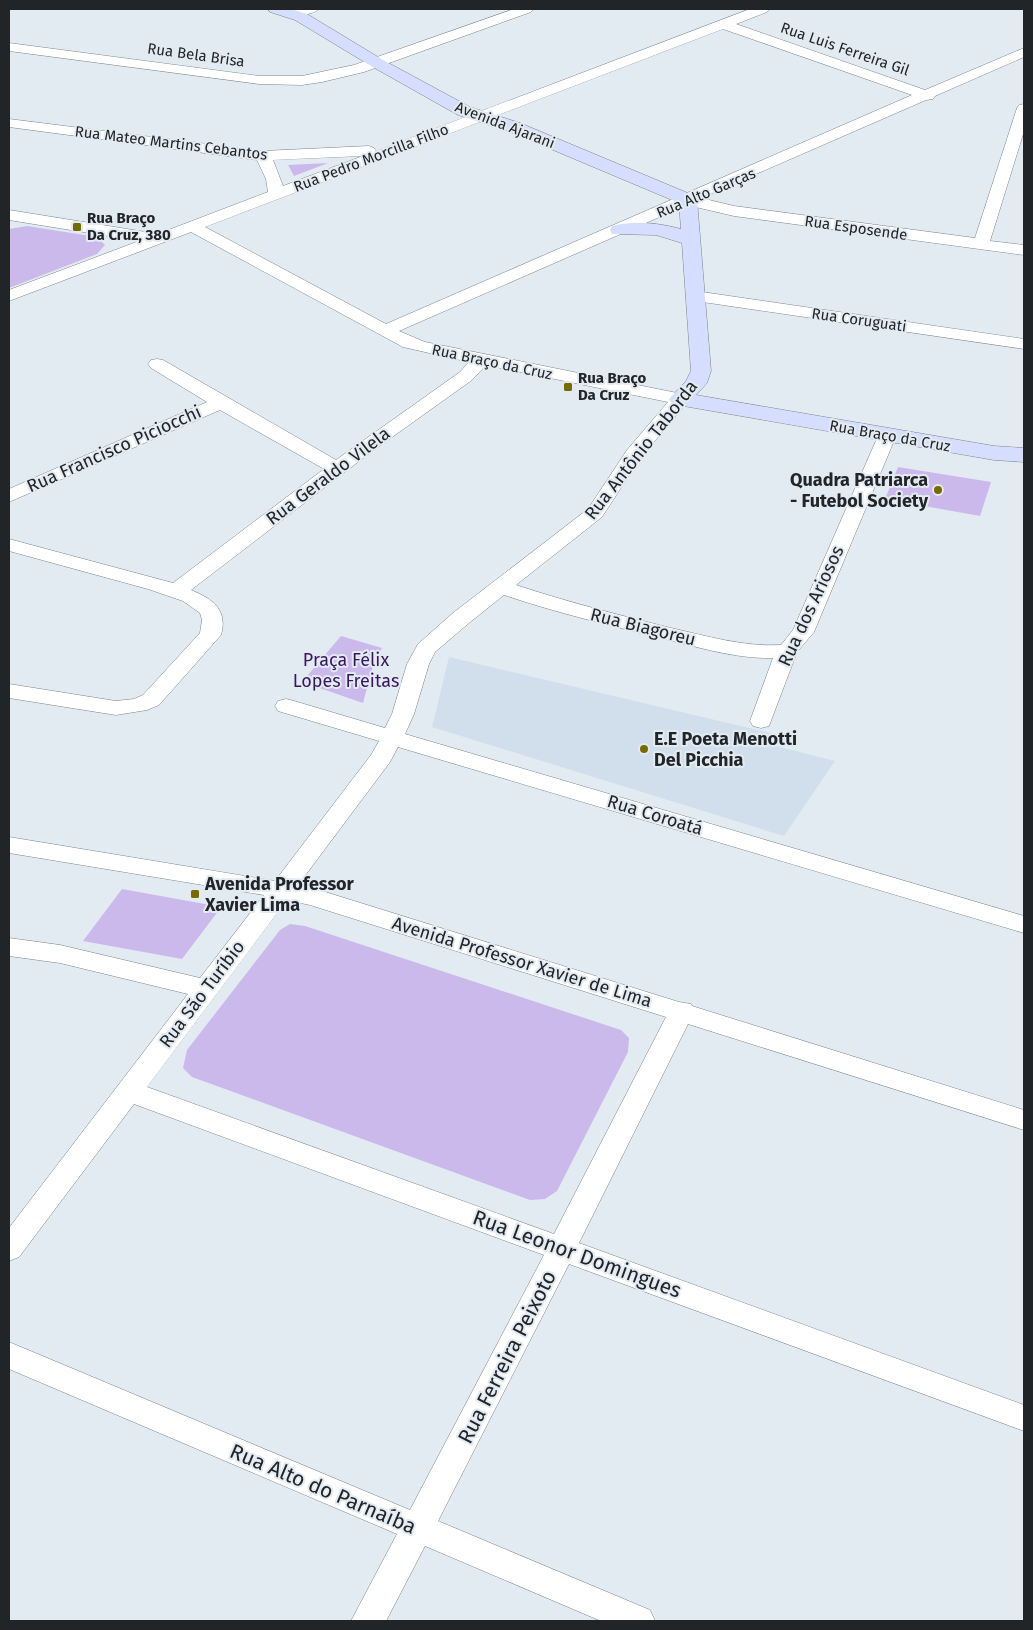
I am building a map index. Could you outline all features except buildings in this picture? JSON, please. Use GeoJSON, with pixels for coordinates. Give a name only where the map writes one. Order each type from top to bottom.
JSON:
{"type":"FeatureCollection","features":[{"type":"Feature","properties":{"kind":"street"},"geometry":{"type":"LineString","coordinates":[[281,10],[312,9]]}},
{"type":"Feature","properties":{"kind":"street","name":"Rua Bela Brisa"},"geometry":{"type":"LineString","coordinates":[[9,46],[278,82],[321,79],[377,63],[526,9]]}},
{"type":"Feature","properties":{"kind":"street","name":"Rua Pedro Morcilla Filho"},"geometry":{"type":"LineString","coordinates":[[9,296],[762,9]]}},
{"type":"Feature","properties":{"kind":"street","name":"Avenida Ajarani"},"geometry":{"type":"LineString","coordinates":[[281,10],[301,17],[446,102],[479,117],[514,128],[688,200]]}},
{"type":"Feature","properties":{"kind":"street","name":"Rua Luis Ferreira Gil"},"geometry":{"type":"LineString","coordinates":[[724,24],[928,96]]}},
{"type":"Feature","properties":{"kind":"street","name":"Rua Alto Garças"},"geometry":{"type":"LineString","coordinates":[[386,330],[928,96],[1024,52]]}},
{"type":"Feature","properties":{"kind":"street"},"geometry":{"type":"LineString","coordinates":[[981,244],[1024,108]]}},
{"type":"Feature","properties":{"kind":"street","name":"Rua Mateo Martins Cebantos"},"geometry":{"type":"LineString","coordinates":[[9,123],[263,156],[393,149]]}},
{"type":"Feature","properties":{"kind":"street"},"geometry":{"type":"LineString","coordinates":[[263,156],[274,179],[277,195]]}},
{"type":"Feature","properties":{"kind":"street","name":"Rua Antônio Taborda"},"geometry":{"type":"LineString","coordinates":[[392,737],[403,714],[418,664],[426,649],[461,618],[595,513],[634,454],[696,383],[701,371],[688,200]]}},
{"type":"Feature","properties":{"kind":"street","name":"Rua Esposende"},"geometry":{"type":"LineString","coordinates":[[688,200],[734,212],[1024,250]]}},
{"type":"Feature","properties":{"kind":"street"},"geometry":{"type":"LineString","coordinates":[[9,215],[162,239]]}},
{"type":"Feature","properties":{"kind":"street","name":"Rua Braço da Cruz"},"geometry":{"type":"LineString","coordinates":[[193,227],[386,330],[422,347],[680,400],[994,454],[1024,455]]}},
{"type":"Feature","properties":{"kind":"street"},"geometry":{"type":"LineString","coordinates":[[619,230],[635,228],[667,230],[691,240]]}},
{"type":"Feature","properties":{"kind":"street","name":"Rua Coruguati"},"geometry":{"type":"LineString","coordinates":[[695,296],[1024,344]]}},
{"type":"Feature","properties":{"kind":"street","name":"Rua Geraldo Vilela"},"geometry":{"type":"LineString","coordinates":[[175,592],[337,469],[466,376],[481,360]]}},
{"type":"Feature","properties":{"kind":"street"},"geometry":{"type":"LineString","coordinates":[[157,364],[220,403],[337,469]]}},
{"type":"Feature","properties":{"kind":"street","name":"Rua Francisco Piciocchi"},"geometry":{"type":"LineString","coordinates":[[9,496],[220,403]]}},
{"type":"Feature","properties":{"kind":"street","name":"Rua dos Ariosos"},"geometry":{"type":"LineString","coordinates":[[761,721],[787,651],[803,632],[887,436]]}},
{"type":"Feature","properties":{"kind":"street"},"geometry":{"type":"LineString","coordinates":[[9,546],[175,592],[197,600],[207,607],[212,615],[213,624],[210,636],[151,700],[139,706],[116,708],[9,691]]}},
{"type":"Feature","properties":{"kind":"street","name":"Rua Biagoreu"},"geometry":{"type":"LineString","coordinates":[[501,587],[551,605],[711,643],[760,653],[787,651]]}},
{"type":"Feature","properties":{"kind":"street","name":"Rua Coroatá"},"geometry":{"type":"LineString","coordinates":[[286,706],[1024,925]]}},
{"type":"Feature","properties":{"kind":"street","name":"Rua São Turíbio"},"geometry":{"type":"LineString","coordinates":[[9,1249],[282,890],[382,756],[392,737]]}},
{"type":"Feature","properties":{"kind":"street","name":"Avenida Professor Xavier de Lima"},"geometry":{"type":"LineString","coordinates":[[9,845],[282,890],[314,897],[1024,1120]]}},
{"type":"Feature","properties":{"kind":"street"},"geometry":{"type":"LineString","coordinates":[[9,947],[60,954],[206,989]]}},
{"type":"Feature","properties":{"kind":"street","name":"Rua Ferreira Peixoto"},"geometry":{"type":"LineString","coordinates":[[368,1621],[563,1249],[682,1012]]}},
{"type":"Feature","properties":{"kind":"street","name":"Rua Leonor Domingues"},"geometry":{"type":"LineString","coordinates":[[129,1091],[1024,1418]]}},
{"type":"Feature","properties":{"kind":"street","name":"Rua Alto do Parnaíba"},"geometry":{"type":"LineString","coordinates":[[9,1356],[638,1621]]}},
{"type":"Feature","properties":{"kind":"shaded area","name":"E.E Poeta Menotti Del Picchia"},"geometry":{"type":"Polygon","coordinates":[[[449,657],[783,736],[776,746],[835,761],[784,836],[432,727],[449,657]]]}},
{"type":"Feature","properties":{"kind":"green space"},"geometry":{"type":"Polygon","coordinates":[[[328,163],[294,176],[288,165],[328,163]]]}},
{"type":"Feature","properties":{"kind":"green space"},"geometry":{"type":"Polygon","coordinates":[[[27,226],[97,237],[105,245],[97,254],[9,288],[9,229],[27,226]]]}},
{"type":"Feature","properties":{"kind":"green space","name":"Quadra Patriarca - Futebol Society"},"geometry":{"type":"Polygon","coordinates":[[[898,467],[991,482],[980,516],[885,499],[898,467]]]}},
{"type":"Feature","properties":{"kind":"green space","name":"Praça Félix Lopes Freitas"},"geometry":{"type":"Polygon","coordinates":[[[341,636],[382,648],[374,662],[363,703],[302,682],[341,636]]]}},
{"type":"Feature","properties":{"kind":"green space"},"geometry":{"type":"Polygon","coordinates":[[[122,889],[216,906],[219,910],[182,959],[83,941],[122,889]]]}},
{"type":"Feature","properties":{"kind":"green space"},"geometry":{"type":"Polygon","coordinates":[[[290,924],[305,926],[621,1030],[629,1038],[628,1052],[557,1191],[545,1199],[530,1200],[192,1077],[183,1068],[187,1050],[280,930],[290,924]]]}},
{"type":"Feature","properties":{"kind":"place","name":"Rua Braço Da Cruz, 380"},"geometry":{"type":"Point","coordinates":[77,227]}},
{"type":"Feature","properties":{"kind":"place","name":"Rua Braço Da Cruz"},"geometry":{"type":"Point","coordinates":[568,387]}},
{"type":"Feature","properties":{"kind":"place","name":"Quadra Patriarca - Futebol Society"},"geometry":{"type":"Point","coordinates":[938,490]}},
{"type":"Feature","properties":{"kind":"place","name":"E.E Poeta Menotti Del Picchia"},"geometry":{"type":"Point","coordinates":[644,749]}},
{"type":"Feature","properties":{"kind":"place","name":"Avenida Professor Xavier Lima"},"geometry":{"type":"Point","coordinates":[195,894]}}]}
